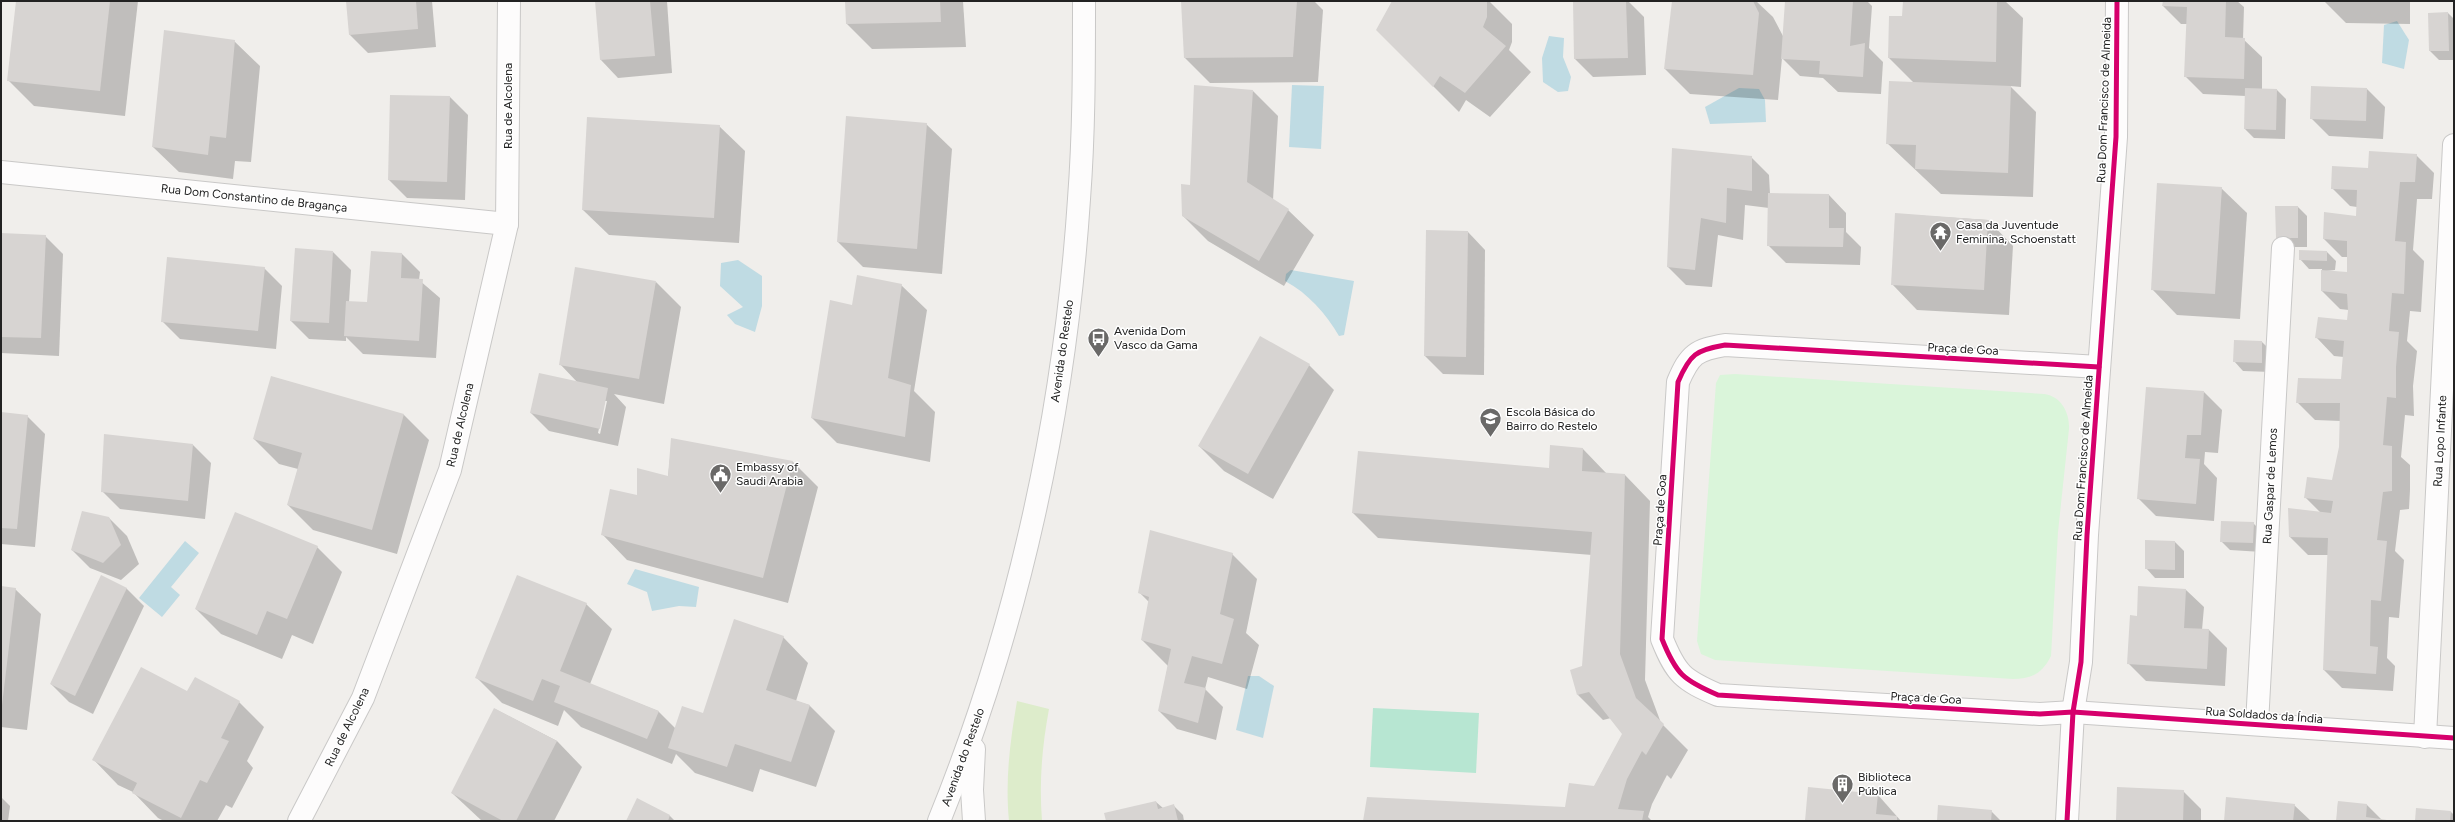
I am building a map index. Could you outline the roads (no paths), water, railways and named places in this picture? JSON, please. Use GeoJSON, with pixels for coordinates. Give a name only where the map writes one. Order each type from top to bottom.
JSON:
{"type":"FeatureCollection","features":[{"type":"Feature","properties":{"kind":"street","name":"Rua de Alcolena"},"geometry":{"type":"LineString","coordinates":[[299,821],[363,698],[450,470],[507,224],[509,1]]}},
{"type":"Feature","properties":{"kind":"street","name":"Avenida do Restelo"},"geometry":{"type":"LineString","coordinates":[[974,821],[972,790],[975,741],[986,693],[1014,595],[1034,512],[1056,399],[1070,299],[1079,199],[1084,99],[1084,1]]}},
{"type":"Feature","properties":{"kind":"street","name":"Rua Dom Francisco de Almeida"},"geometry":{"type":"LineString","coordinates":[[2067,821],[2073,712],[2081,662],[2099,367],[2116,137],[2117,1]]}},
{"type":"Feature","properties":{"kind":"street","name":"Rua Lopo Infante"},"geometry":{"type":"LineString","coordinates":[[2425,737],[2454,145]]}},
{"type":"Feature","properties":{"kind":"street","name":"Rua Dom Constantino de Bragança"},"geometry":{"type":"LineString","coordinates":[[1,172],[507,224]]}},
{"type":"Feature","properties":{"kind":"street","name":"Rua Gaspar de Lemos"},"geometry":{"type":"LineString","coordinates":[[2257,724],[2282,248]]}},
{"type":"Feature","properties":{"kind":"street","name":"Praça de Goa"},"geometry":{"type":"LineString","coordinates":[[2073,712],[2040,714],[1718,696],[1692,684],[1672,664],[1662,639],[1678,382],[1687,362],[1703,348],[1725,345],[2099,367]]}},
{"type":"Feature","properties":{"kind":"street","name":"Avenida do Restelo"},"geometry":{"type":"LineString","coordinates":[[939,821],[986,693]]}},
{"type":"Feature","properties":{"kind":"street","name":"Rua Soldados da Índia"},"geometry":{"type":"LineString","coordinates":[[2073,712],[2454,738]]}},
{"type":"Feature","properties":{"kind":"water"},"geometry":{"type":"Polygon","coordinates":[[[2397,21],[2409,40],[2404,69],[2382,63],[2384,25],[2397,21]]]}},
{"type":"Feature","properties":{"kind":"water"},"geometry":{"type":"Polygon","coordinates":[[[1549,36],[1564,38],[1563,57],[1571,77],[1568,91],[1558,92],[1543,82],[1542,58],[1549,36]]]}},
{"type":"Feature","properties":{"kind":"water"},"geometry":{"type":"Polygon","coordinates":[[[1292,85],[1324,86],[1321,149],[1289,147],[1292,85]]]}},
{"type":"Feature","properties":{"kind":"water"},"geometry":{"type":"Polygon","coordinates":[[[1739,88],[1759,89],[1765,100],[1766,122],[1710,124],[1705,107],[1739,88]]]}},
{"type":"Feature","properties":{"kind":"water"},"geometry":{"type":"Polygon","coordinates":[[[738,260],[762,276],[762,306],[755,332],[735,324],[727,315],[743,307],[720,286],[721,263],[738,260]]]}},
{"type":"Feature","properties":{"kind":"water"},"geometry":{"type":"Polygon","coordinates":[[[1291,270],[1354,281],[1344,335],[1339,336],[1316,305],[1309,298],[1285,281],[1286,274],[1291,270]]]}},
{"type":"Feature","properties":{"kind":"water"},"geometry":{"type":"Polygon","coordinates":[[[185,541],[199,553],[171,587],[180,595],[162,617],[139,598],[185,541]]]}},
{"type":"Feature","properties":{"kind":"water"},"geometry":{"type":"Polygon","coordinates":[[[635,569],[699,587],[696,607],[679,606],[652,611],[647,592],[627,584],[635,569]]]}},
{"type":"Feature","properties":{"kind":"water"},"geometry":{"type":"Polygon","coordinates":[[[1248,676],[1259,676],[1274,686],[1263,738],[1236,730],[1248,676]]]}},
{"type":"Feature","properties":{"kind":"place","name":"Casa da Juventude Feminina, Schoenstatt"},"geometry":{"type":"Point","coordinates":[1940,252]}},
{"type":"Feature","properties":{"kind":"place","name":"Avenida Dom Vasco da Gama"},"geometry":{"type":"Point","coordinates":[1099,358]}},
{"type":"Feature","properties":{"kind":"place","name":"Escola Básica do Bairro do Restelo"},"geometry":{"type":"Point","coordinates":[1490,438]}},
{"type":"Feature","properties":{"kind":"place","name":"Embassy of Saudi Arabia"},"geometry":{"type":"Point","coordinates":[721,494]}},
{"type":"Feature","properties":{"kind":"place","name":"Biblioteca Pública"},"geometry":{"type":"Point","coordinates":[1842,804]}}]}
